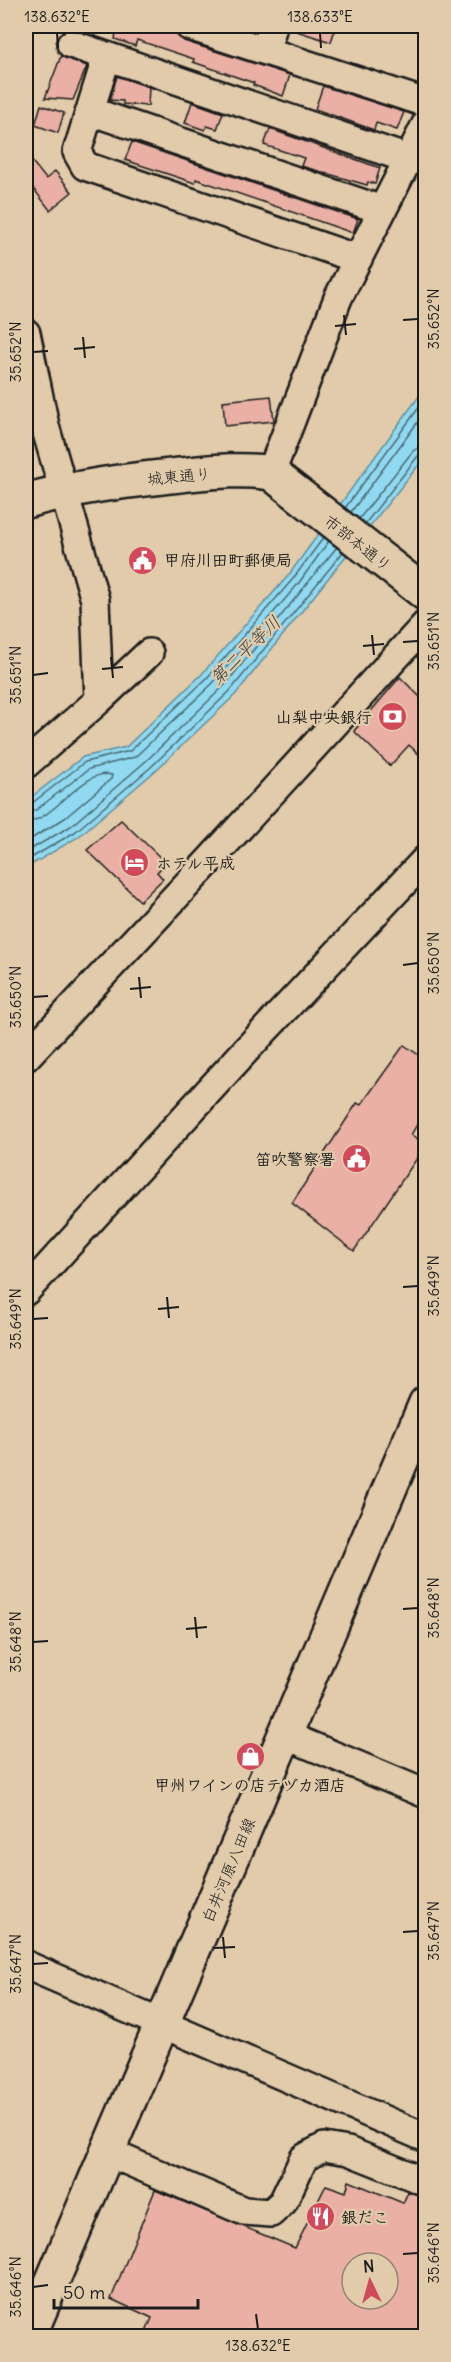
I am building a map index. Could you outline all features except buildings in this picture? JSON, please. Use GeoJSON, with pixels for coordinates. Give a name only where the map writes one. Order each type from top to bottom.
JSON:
{"type":"FeatureCollection","features":[{"type":"Feature","properties":{"kind":"main road","name":"城東通り"},"geometry":{"type":"LineString","coordinates":[[26,501],[64,490],[102,483],[212,472],[271,473]]}},
{"type":"Feature","properties":{"kind":"main road","name":"市部本通り"},"geometry":{"type":"LineString","coordinates":[[271,473],[426,594]]}},
{"type":"Feature","properties":{"kind":"main road","name":"白井河原八田線"},"geometry":{"type":"LineString","coordinates":[[28,2337],[426,1403]]}},
{"type":"Feature","properties":{"kind":"street"},"geometry":{"type":"LineString","coordinates":[[189,26],[269,38],[426,103]]}},
{"type":"Feature","properties":{"kind":"street"},"geometry":{"type":"LineString","coordinates":[[71,44],[408,159]]}},
{"type":"Feature","properties":{"kind":"street"},"geometry":{"type":"LineString","coordinates":[[107,56],[77,152],[86,166],[358,260]]}},
{"type":"Feature","properties":{"kind":"street"},"geometry":{"type":"LineString","coordinates":[[90,111],[382,210]]}},
{"type":"Feature","properties":{"kind":"street"},"geometry":{"type":"LineString","coordinates":[[271,473],[338,298],[426,124]]}},
{"type":"Feature","properties":{"kind":"street"},"geometry":{"type":"LineString","coordinates":[[26,333],[45,426],[95,600],[99,700]]}},
{"type":"Feature","properties":{"kind":"street"},"geometry":{"type":"LineString","coordinates":[[26,1057],[426,624]]}},
{"type":"Feature","properties":{"kind":"street"},"geometry":{"type":"LineString","coordinates":[[26,764],[149,653]]}},
{"type":"Feature","properties":{"kind":"street"},"geometry":{"type":"LineString","coordinates":[[26,1291],[248,1048],[426,859]]}},
{"type":"Feature","properties":{"kind":"street"},"geometry":{"type":"LineString","coordinates":[[285,1735],[426,1794]]}},
{"type":"Feature","properties":{"kind":"street"},"geometry":{"type":"LineString","coordinates":[[26,1965],[426,2138]]}},
{"type":"Feature","properties":{"kind":"street"},"geometry":{"type":"LineString","coordinates":[[107,2152],[244,2211],[271,2213],[283,2202],[304,2158],[324,2147],[348,2151],[426,2182]]}},
{"type":"Feature","properties":{"kind":"water","name":"第二平等川"},"geometry":{"type":"Polygon","coordinates":[[[425,388],[425,457],[235,695],[155,771],[78,837],[26,868],[26,801],[83,757],[126,747],[201,675],[288,576],[425,388]]]}},
{"type":"Feature","properties":{"kind":"place","name":"甲府川田町郵便局"},"geometry":{"type":"Point","coordinates":[143,560]}},
{"type":"Feature","properties":{"kind":"place","name":"山梨中央銀行"},"geometry":{"type":"Point","coordinates":[393,717]}},
{"type":"Feature","properties":{"kind":"place","name":"ホテル平成"},"geometry":{"type":"Point","coordinates":[135,863]}},
{"type":"Feature","properties":{"kind":"place","name":"笛吹警察署"},"geometry":{"type":"Point","coordinates":[356,1159]}},
{"type":"Feature","properties":{"kind":"place","name":"甲州ワインの店テヅカ酒店"},"geometry":{"type":"Point","coordinates":[250,1757]}},
{"type":"Feature","properties":{"kind":"place","name":"銀だこ"},"geometry":{"type":"Point","coordinates":[320,2217]}}]}
